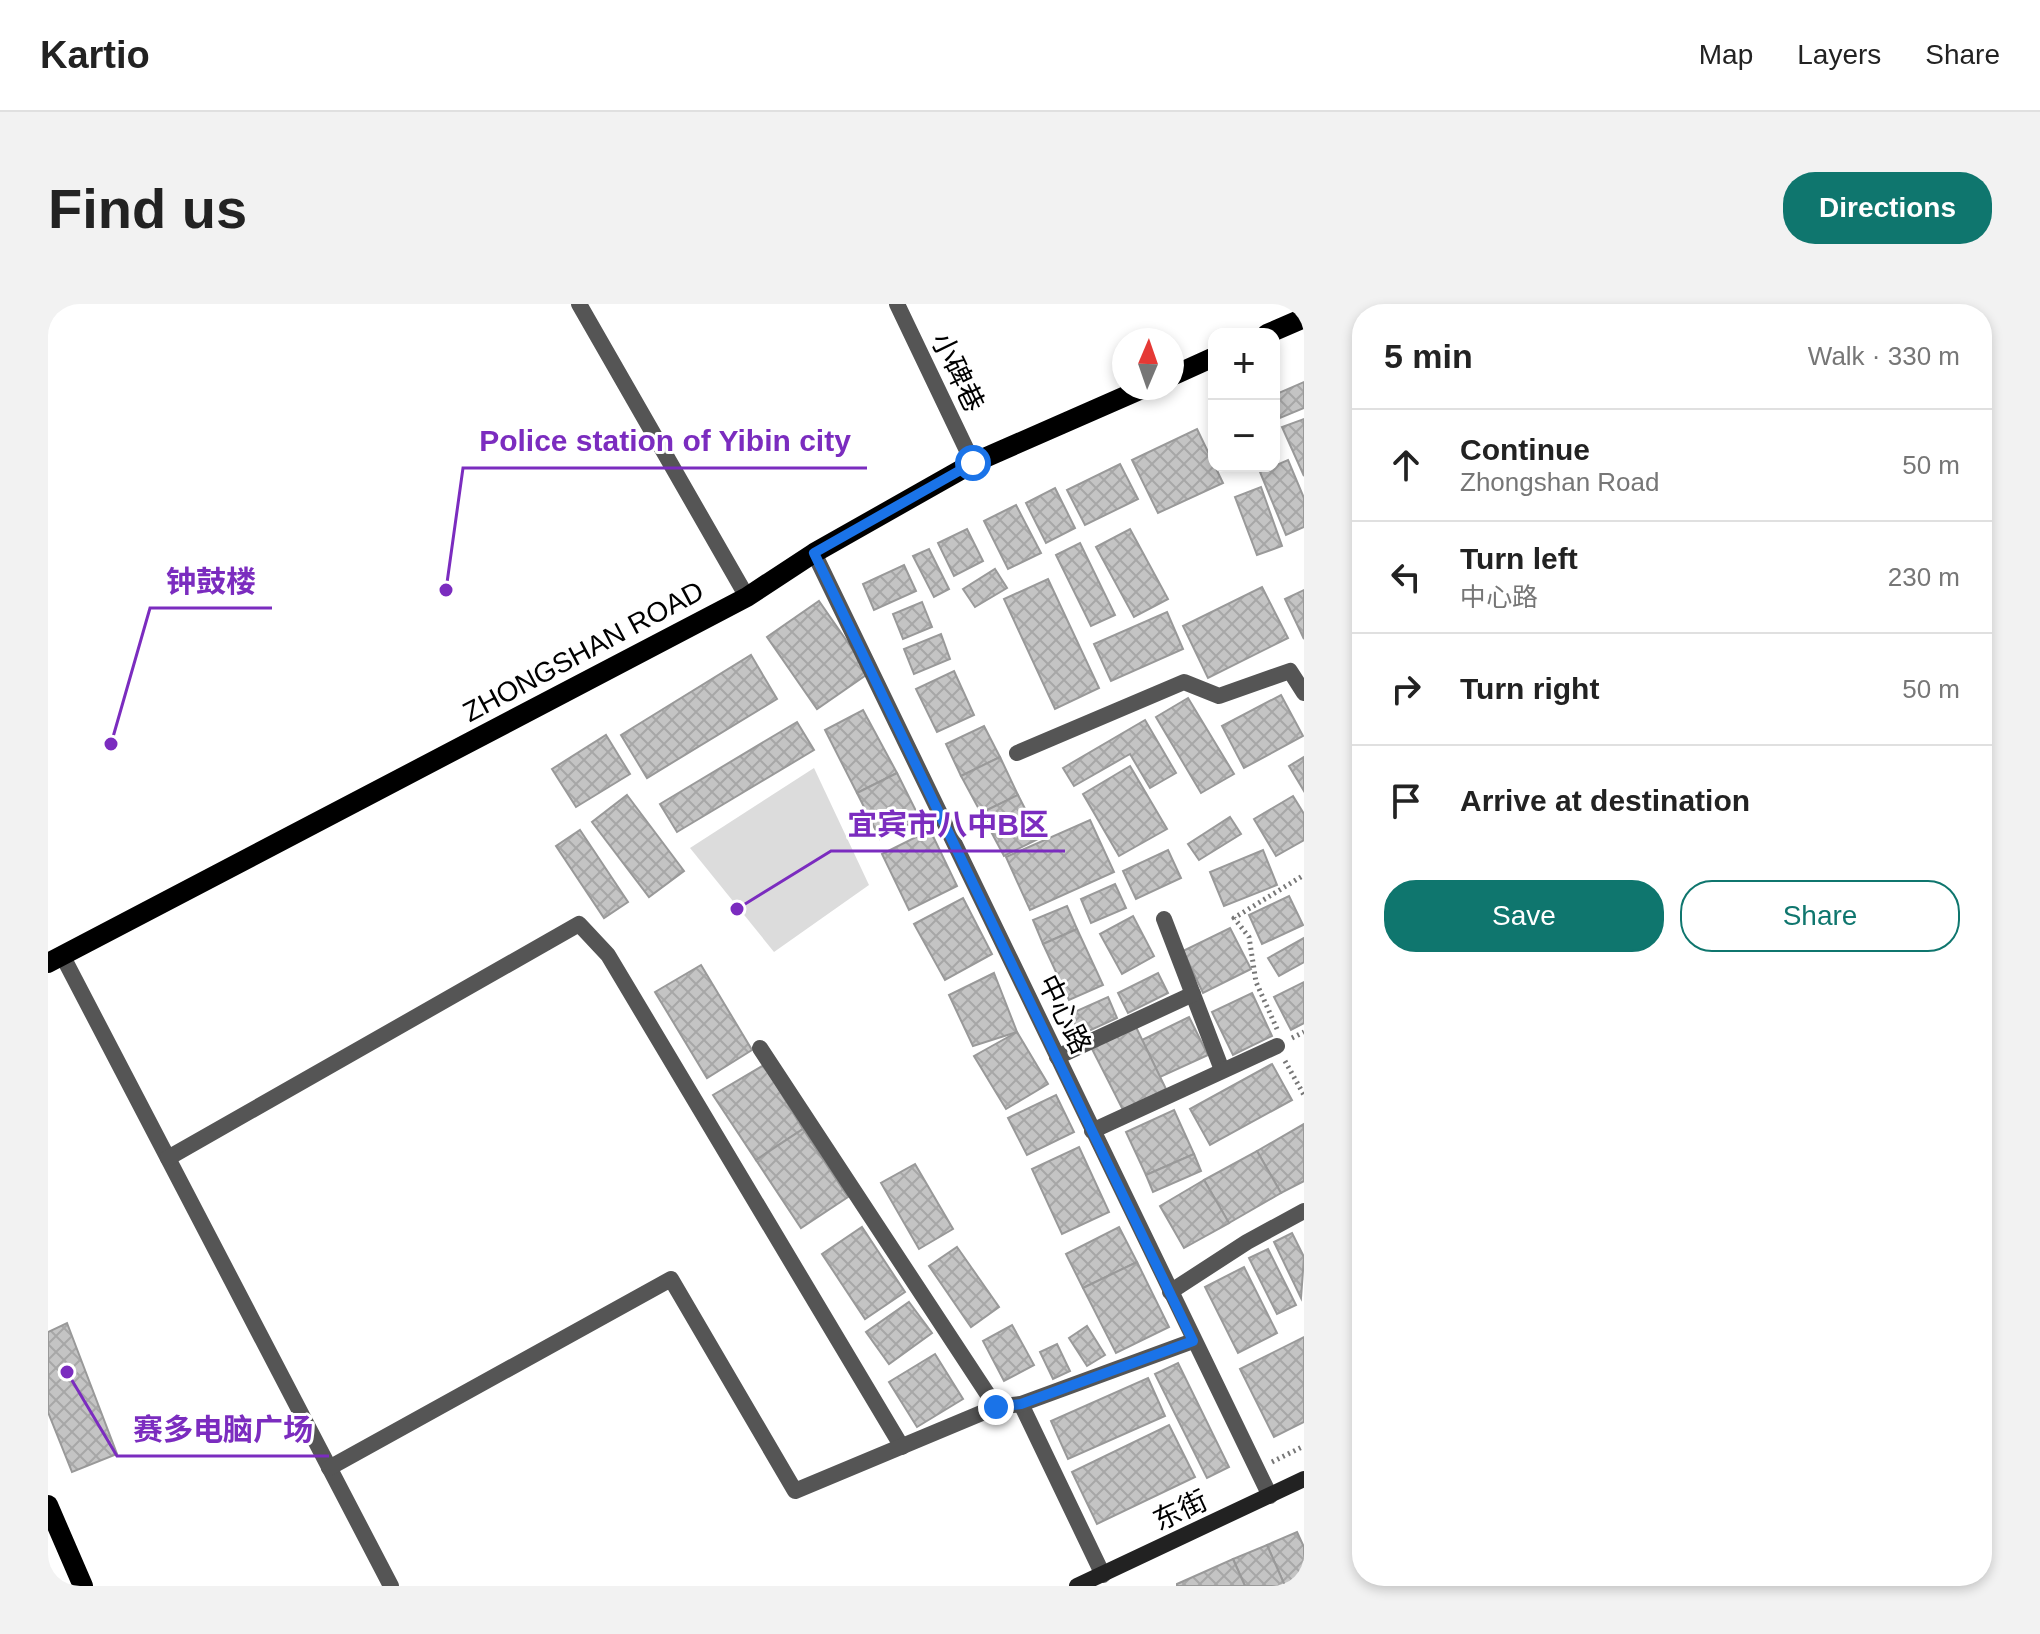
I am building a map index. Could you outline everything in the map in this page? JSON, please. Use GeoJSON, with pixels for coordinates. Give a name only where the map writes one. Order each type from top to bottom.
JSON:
{"type":"FeatureCollection","features":[{"type":"Feature","properties":{"kind":"main road"},"geometry":{"type":"LineString","coordinates":[[1280,328],[1304,318]]}},
{"type":"Feature","properties":{"kind":"main road"},"geometry":{"type":"LineString","coordinates":[[1184,371],[1208,360]]}},
{"type":"Feature","properties":{"kind":"main road","name":"ZHONGSHAN ROAD"},"geometry":{"type":"LineString","coordinates":[[55,959],[747,597],[814,553],[973,463],[1117,400]]}},
{"type":"Feature","properties":{"kind":"main road","name":"东街"},"geometry":{"type":"LineString","coordinates":[[1081,1585],[1304,1479]]}},
{"type":"Feature","properties":{"kind":"main road"},"geometry":{"type":"LineString","coordinates":[[49,1510],[83,1586]]}},
{"type":"Feature","properties":{"kind":"street"},"geometry":{"type":"LineString","coordinates":[[579,304],[747,597]]}},
{"type":"Feature","properties":{"kind":"street","name":"小碑巷"},"geometry":{"type":"LineString","coordinates":[[897,304],[973,463]]}},
{"type":"Feature","properties":{"kind":"street","name":"中心路"},"geometry":{"type":"LineString","coordinates":[[814,553],[1270,1496]]}},
{"type":"Feature","properties":{"kind":"street"},"geometry":{"type":"LineString","coordinates":[[1017,753],[1184,682],[1219,696],[1290,671],[1304,693]]}},
{"type":"Feature","properties":{"kind":"street"},"geometry":{"type":"LineString","coordinates":[[1164,919],[1222,1070]]}},
{"type":"Feature","properties":{"kind":"street"},"geometry":{"type":"LineString","coordinates":[[168,1158],[579,924],[608,955],[902,1447]]}},
{"type":"Feature","properties":{"kind":"street"},"geometry":{"type":"LineString","coordinates":[[55,959],[168,1158],[391,1586]]}},
{"type":"Feature","properties":{"kind":"street"},"geometry":{"type":"LineString","coordinates":[[1057,1057],[1193,994]]}},
{"type":"Feature","properties":{"kind":"street"},"geometry":{"type":"LineString","coordinates":[[1092,1131],[1277,1046]]}},
{"type":"Feature","properties":{"kind":"street"},"geometry":{"type":"LineString","coordinates":[[760,1048],[996,1407]]}},
{"type":"Feature","properties":{"kind":"street"},"geometry":{"type":"LineString","coordinates":[[1170,1292],[1247,1242],[1304,1211]]}},
{"type":"Feature","properties":{"kind":"street"},"geometry":{"type":"LineString","coordinates":[[329,1468],[671,1279],[795,1491],[996,1407],[1021,1404],[1193,1341]]}},
{"type":"Feature","properties":{"kind":"street"},"geometry":{"type":"LineString","coordinates":[[1021,1404],[1103,1575]]}},
{"type":"Feature","properties":{"kind":"path"},"geometry":{"type":"LineString","coordinates":[[1304,875],[1234,918],[1249,937],[1256,982],[1278,1030],[1277,1046],[1304,1095]]}},
{"type":"Feature","properties":{"kind":"path"},"geometry":{"type":"LineString","coordinates":[[1257,1469],[1304,1446]]}},
{"type":"Feature","properties":{"kind":"shaded area"},"geometry":{"type":"Polygon","coordinates":[[[814,768],[869,885],[774,952],[690,848],[814,768]]]}},
{"type":"Feature","properties":{"kind":"building"},"geometry":{"type":"Polygon","coordinates":[[[1304,382],[1304,408],[1280,418],[1280,392],[1304,382]]]}},
{"type":"Feature","properties":{"kind":"building"},"geometry":{"type":"Polygon","coordinates":[[[1304,419],[1304,476],[1282,427],[1304,419]]]}},
{"type":"Feature","properties":{"kind":"building"},"geometry":{"type":"Polygon","coordinates":[[[1197,429],[1208,452],[1208,472],[1218,472],[1223,483],[1158,513],[1132,460],[1197,429]]]}},
{"type":"Feature","properties":{"kind":"building"},"geometry":{"type":"Polygon","coordinates":[[[1288,460],[1304,498],[1304,527],[1286,535],[1260,472],[1280,472],[1280,463],[1288,460]]]}},
{"type":"Feature","properties":{"kind":"building"},"geometry":{"type":"Polygon","coordinates":[[[1120,464],[1138,499],[1085,525],[1067,490],[1120,464]]]}},
{"type":"Feature","properties":{"kind":"building"},"geometry":{"type":"Polygon","coordinates":[[[1261,487],[1282,546],[1257,555],[1235,497],[1261,487]]]}},
{"type":"Feature","properties":{"kind":"building"},"geometry":{"type":"Polygon","coordinates":[[[1055,488],[1075,528],[1046,543],[1026,503],[1055,488]]]}},
{"type":"Feature","properties":{"kind":"building"},"geometry":{"type":"Polygon","coordinates":[[[1016,505],[1041,553],[1008,569],[984,521],[1016,505]]]}},
{"type":"Feature","properties":{"kind":"building"},"geometry":{"type":"Polygon","coordinates":[[[967,529],[983,561],[954,576],[938,543],[967,529]]]}},
{"type":"Feature","properties":{"kind":"building"},"geometry":{"type":"Polygon","coordinates":[[[1130,529],[1168,599],[1134,617],[1096,547],[1130,529]]]}},
{"type":"Feature","properties":{"kind":"building"},"geometry":{"type":"Polygon","coordinates":[[[1080,543],[1115,615],[1091,626],[1056,555],[1080,543]]]}},
{"type":"Feature","properties":{"kind":"building"},"geometry":{"type":"Polygon","coordinates":[[[929,549],[949,589],[934,597],[913,556],[929,549]]]}},
{"type":"Feature","properties":{"kind":"building"},"geometry":{"type":"Polygon","coordinates":[[[904,565],[916,591],[874,610],[863,584],[904,565]]]}},
{"type":"Feature","properties":{"kind":"building"},"geometry":{"type":"Polygon","coordinates":[[[995,569],[1007,588],[975,607],[963,589],[995,569]]]}},
{"type":"Feature","properties":{"kind":"building"},"geometry":{"type":"Polygon","coordinates":[[[1048,579],[1099,688],[1055,709],[1004,599],[1048,579]]]}},
{"type":"Feature","properties":{"kind":"building"},"geometry":{"type":"Polygon","coordinates":[[[1262,587],[1288,638],[1208,678],[1183,626],[1262,587]]]}},
{"type":"Feature","properties":{"kind":"building"},"geometry":{"type":"Polygon","coordinates":[[[1304,590],[1304,639],[1285,599],[1304,590]]]}},
{"type":"Feature","properties":{"kind":"building"},"geometry":{"type":"Polygon","coordinates":[[[819,601],[869,673],[817,709],[767,637],[819,601]]]}},
{"type":"Feature","properties":{"kind":"building"},"geometry":{"type":"Polygon","coordinates":[[[922,602],[932,627],[903,639],[893,614],[922,602]]]}},
{"type":"Feature","properties":{"kind":"building"},"geometry":{"type":"Polygon","coordinates":[[[1167,612],[1183,649],[1111,681],[1094,644],[1167,612]]]}},
{"type":"Feature","properties":{"kind":"building"},"geometry":{"type":"Polygon","coordinates":[[[941,634],[950,659],[914,674],[904,649],[941,634]]]}},
{"type":"Feature","properties":{"kind":"building"},"geometry":{"type":"Polygon","coordinates":[[[751,655],[777,699],[647,778],[621,735],[751,655]]]}},
{"type":"Feature","properties":{"kind":"building"},"geometry":{"type":"Polygon","coordinates":[[[954,671],[974,715],[937,732],[916,689],[954,671]]]}},
{"type":"Feature","properties":{"kind":"building"},"geometry":{"type":"Polygon","coordinates":[[[1281,695],[1303,736],[1244,768],[1222,726],[1281,695]]]}},
{"type":"Feature","properties":{"kind":"building"},"geometry":{"type":"Polygon","coordinates":[[[1188,698],[1234,774],[1201,793],[1156,717],[1188,698]]]}},
{"type":"Feature","properties":{"kind":"building"},"geometry":{"type":"Polygon","coordinates":[[[863,710],[897,773],[857,793],[825,730],[863,710]]]}},
{"type":"Feature","properties":{"kind":"building"},"geometry":{"type":"Polygon","coordinates":[[[1145,720],[1176,773],[1150,788],[1130,754],[1074,786],[1063,768],[1145,720]]]}},
{"type":"Feature","properties":{"kind":"building"},"geometry":{"type":"Polygon","coordinates":[[[797,722],[814,750],[677,832],[660,804],[797,722]]]}},
{"type":"Feature","properties":{"kind":"building"},"geometry":{"type":"Polygon","coordinates":[[[984,726],[1000,757],[961,776],[946,744],[984,726]]]}},
{"type":"Feature","properties":{"kind":"building"},"geometry":{"type":"Polygon","coordinates":[[[606,735],[630,774],[576,807],[552,769],[606,735]]]}},
{"type":"Feature","properties":{"kind":"building"},"geometry":{"type":"Polygon","coordinates":[[[1000,757],[1018,795],[981,813],[961,776],[1000,757]]]}},
{"type":"Feature","properties":{"kind":"building"},"geometry":{"type":"Polygon","coordinates":[[[1304,757],[1304,791],[1289,766],[1304,757]]]}},
{"type":"Feature","properties":{"kind":"building"},"geometry":{"type":"Polygon","coordinates":[[[1130,766],[1167,829],[1119,856],[1083,794],[1130,766]]]}},
{"type":"Feature","properties":{"kind":"building"},"geometry":{"type":"Polygon","coordinates":[[[897,773],[920,819],[880,839],[857,793],[897,773]]]}},
{"type":"Feature","properties":{"kind":"building"},"geometry":{"type":"Polygon","coordinates":[[[627,795],[684,871],[649,897],[592,822],[627,795]]]}},
{"type":"Feature","properties":{"kind":"building"},"geometry":{"type":"Polygon","coordinates":[[[1018,795],[1040,838],[1004,856],[981,813],[1018,795]]]}},
{"type":"Feature","properties":{"kind":"building"},"geometry":{"type":"Polygon","coordinates":[[[1293,796],[1304,814],[1304,840],[1276,856],[1254,819],[1293,796]]]}},
{"type":"Feature","properties":{"kind":"building"},"geometry":{"type":"Polygon","coordinates":[[[1230,817],[1241,834],[1199,860],[1188,844],[1230,817]]]}},
{"type":"Feature","properties":{"kind":"building"},"geometry":{"type":"Polygon","coordinates":[[[1090,820],[1114,872],[1030,910],[1006,857],[1090,820]]]}},
{"type":"Feature","properties":{"kind":"building"},"geometry":{"type":"Polygon","coordinates":[[[580,830],[628,902],[604,918],[556,846],[580,830]]]}},
{"type":"Feature","properties":{"kind":"building"},"geometry":{"type":"Polygon","coordinates":[[[930,830],[957,886],[909,910],[882,854],[930,830]]]}},
{"type":"Feature","properties":{"kind":"building"},"geometry":{"type":"Polygon","coordinates":[[[1168,850],[1181,878],[1136,899],[1123,871],[1168,850]]]}},
{"type":"Feature","properties":{"kind":"building"},"geometry":{"type":"Polygon","coordinates":[[[1263,850],[1277,885],[1224,906],[1210,872],[1263,850]]]}},
{"type":"Feature","properties":{"kind":"building"},"geometry":{"type":"Polygon","coordinates":[[[1115,884],[1126,908],[1091,923],[1081,899],[1115,884]]]}},
{"type":"Feature","properties":{"kind":"building"},"geometry":{"type":"Polygon","coordinates":[[[1289,896],[1303,925],[1262,944],[1249,915],[1289,896]]]}},
{"type":"Feature","properties":{"kind":"building"},"geometry":{"type":"Polygon","coordinates":[[[963,898],[992,954],[945,980],[914,924],[963,898]]]}},
{"type":"Feature","properties":{"kind":"building"},"geometry":{"type":"Polygon","coordinates":[[[1067,906],[1077,929],[1043,944],[1033,920],[1067,906]]]}},
{"type":"Feature","properties":{"kind":"building"},"geometry":{"type":"Polygon","coordinates":[[[1133,916],[1154,956],[1122,974],[1100,934],[1133,916]]]}},
{"type":"Feature","properties":{"kind":"building"},"geometry":{"type":"Polygon","coordinates":[[[1230,928],[1251,969],[1203,993],[1183,951],[1230,928]]]}},
{"type":"Feature","properties":{"kind":"building"},"geometry":{"type":"Polygon","coordinates":[[[1077,929],[1103,985],[1069,1000],[1043,944],[1077,929]]]}},
{"type":"Feature","properties":{"kind":"building"},"geometry":{"type":"Polygon","coordinates":[[[1304,938],[1304,962],[1279,976],[1268,958],[1304,938]]]}},
{"type":"Feature","properties":{"kind":"building"},"geometry":{"type":"Polygon","coordinates":[[[701,965],[752,1050],[707,1078],[655,992],[701,965]]]}},
{"type":"Feature","properties":{"kind":"building"},"geometry":{"type":"Polygon","coordinates":[[[994,973],[1017,1032],[973,1046],[949,995],[994,973]]]}},
{"type":"Feature","properties":{"kind":"building"},"geometry":{"type":"Polygon","coordinates":[[[1158,973],[1168,993],[1128,1013],[1118,993],[1158,973]]]}},
{"type":"Feature","properties":{"kind":"building"},"geometry":{"type":"Polygon","coordinates":[[[1304,982],[1304,1023],[1291,1030],[1274,997],[1304,982]]]}},
{"type":"Feature","properties":{"kind":"building"},"geometry":{"type":"Polygon","coordinates":[[[1252,993],[1272,1036],[1233,1055],[1212,1012],[1252,993]]]}},
{"type":"Feature","properties":{"kind":"building"},"geometry":{"type":"Polygon","coordinates":[[[1108,997],[1117,1018],[1080,1035],[1070,1014],[1108,997]]]}},
{"type":"Feature","properties":{"kind":"building"},"geometry":{"type":"Polygon","coordinates":[[[1189,1017],[1208,1055],[1160,1077],[1142,1040],[1189,1017]]]}},
{"type":"Feature","properties":{"kind":"building"},"geometry":{"type":"Polygon","coordinates":[[[1135,1025],[1166,1089],[1123,1110],[1091,1047],[1135,1025]]]}},
{"type":"Feature","properties":{"kind":"building"},"geometry":{"type":"Polygon","coordinates":[[[1017,1032],[1048,1084],[1006,1109],[974,1056],[1017,1032]]]}},
{"type":"Feature","properties":{"kind":"building"},"geometry":{"type":"Polygon","coordinates":[[[1272,1064],[1292,1100],[1210,1145],[1190,1109],[1272,1064]]]}},
{"type":"Feature","properties":{"kind":"building"},"geometry":{"type":"Polygon","coordinates":[[[764,1065],[803,1129],[756,1160],[713,1095],[764,1065]]]}},
{"type":"Feature","properties":{"kind":"building"},"geometry":{"type":"Polygon","coordinates":[[[1056,1095],[1074,1132],[1027,1155],[1008,1118],[1056,1095]]]}},
{"type":"Feature","properties":{"kind":"building"},"geometry":{"type":"Polygon","coordinates":[[[1174,1110],[1194,1154],[1146,1175],[1126,1132],[1174,1110]]]}},
{"type":"Feature","properties":{"kind":"building"},"geometry":{"type":"Polygon","coordinates":[[[1304,1124],[1304,1181],[1281,1193],[1257,1151],[1304,1124]]]}},
{"type":"Feature","properties":{"kind":"building"},"geometry":{"type":"Polygon","coordinates":[[[803,1129],[848,1197],[801,1228],[756,1160],[803,1129]]]}},
{"type":"Feature","properties":{"kind":"building"},"geometry":{"type":"Polygon","coordinates":[[[1079,1147],[1109,1212],[1062,1234],[1032,1169],[1079,1147]]]}},
{"type":"Feature","properties":{"kind":"building"},"geometry":{"type":"Polygon","coordinates":[[[1257,1151],[1281,1193],[1229,1223],[1204,1180],[1257,1151]]]}},
{"type":"Feature","properties":{"kind":"building"},"geometry":{"type":"Polygon","coordinates":[[[1194,1154],[1201,1171],[1153,1192],[1146,1175],[1194,1154]]]}},
{"type":"Feature","properties":{"kind":"building"},"geometry":{"type":"Polygon","coordinates":[[[915,1164],[953,1229],[919,1249],[881,1183],[915,1164]]]}},
{"type":"Feature","properties":{"kind":"building"},"geometry":{"type":"Polygon","coordinates":[[[1204,1180],[1229,1223],[1184,1248],[1160,1206],[1204,1180]]]}},
{"type":"Feature","properties":{"kind":"building"},"geometry":{"type":"Polygon","coordinates":[[[862,1227],[905,1292],[865,1319],[822,1254],[862,1227]]]}},
{"type":"Feature","properties":{"kind":"building"},"geometry":{"type":"Polygon","coordinates":[[[1119,1227],[1137,1262],[1083,1288],[1066,1254],[1119,1227]]]}},
{"type":"Feature","properties":{"kind":"building"},"geometry":{"type":"Polygon","coordinates":[[[1292,1233],[1304,1257],[1301,1298],[1274,1242],[1292,1233]]]}},
{"type":"Feature","properties":{"kind":"building"},"geometry":{"type":"Polygon","coordinates":[[[957,1247],[999,1307],[971,1327],[929,1266],[957,1247]]]}},
{"type":"Feature","properties":{"kind":"building"},"geometry":{"type":"Polygon","coordinates":[[[1268,1249],[1296,1305],[1277,1314],[1249,1258],[1268,1249]]]}},
{"type":"Feature","properties":{"kind":"building"},"geometry":{"type":"Polygon","coordinates":[[[1137,1262],[1169,1327],[1116,1353],[1083,1288],[1137,1262]]]}},
{"type":"Feature","properties":{"kind":"building"},"geometry":{"type":"Polygon","coordinates":[[[1244,1267],[1277,1333],[1238,1353],[1205,1287],[1244,1267]]]}},
{"type":"Feature","properties":{"kind":"building"},"geometry":{"type":"Polygon","coordinates":[[[909,1302],[932,1333],[889,1364],[866,1332],[909,1302]]]}},
{"type":"Feature","properties":{"kind":"building"},"geometry":{"type":"Polygon","coordinates":[[[67,1323],[117,1454],[72,1472],[48,1412],[48,1332],[67,1323]]]}},
{"type":"Feature","properties":{"kind":"building"},"geometry":{"type":"Polygon","coordinates":[[[1012,1325],[1034,1365],[1004,1381],[983,1341],[1012,1325]]]}},
{"type":"Feature","properties":{"kind":"building"},"geometry":{"type":"Polygon","coordinates":[[[1087,1326],[1105,1355],[1087,1366],[1069,1338],[1087,1326]]]}},
{"type":"Feature","properties":{"kind":"building"},"geometry":{"type":"Polygon","coordinates":[[[1304,1337],[1304,1422],[1274,1437],[1240,1369],[1304,1337]]]}},
{"type":"Feature","properties":{"kind":"building"},"geometry":{"type":"Polygon","coordinates":[[[1057,1344],[1070,1371],[1053,1379],[1040,1352],[1057,1344]]]}},
{"type":"Feature","properties":{"kind":"building"},"geometry":{"type":"Polygon","coordinates":[[[935,1354],[963,1399],[917,1427],[889,1382],[935,1354]]]}},
{"type":"Feature","properties":{"kind":"building"},"geometry":{"type":"Polygon","coordinates":[[[1178,1363],[1229,1467],[1207,1478],[1155,1374],[1178,1363]]]}},
{"type":"Feature","properties":{"kind":"building"},"geometry":{"type":"Polygon","coordinates":[[[1148,1378],[1165,1416],[1068,1459],[1051,1421],[1148,1378]]]}},
{"type":"Feature","properties":{"kind":"building"},"geometry":{"type":"Polygon","coordinates":[[[1169,1425],[1195,1477],[1097,1524],[1072,1472],[1169,1425]]]}},
{"type":"Feature","properties":{"kind":"building"},"geometry":{"type":"Polygon","coordinates":[[[1297,1532],[1304,1547],[1304,1586],[1285,1586],[1267,1545],[1297,1532]]]}},
{"type":"Feature","properties":{"kind":"building"},"geometry":{"type":"Polygon","coordinates":[[[1267,1545],[1285,1586],[1245,1586],[1233,1559],[1267,1545]]]}},
{"type":"Feature","properties":{"kind":"building"},"geometry":{"type":"Polygon","coordinates":[[[1233,1559],[1245,1586],[1177,1586],[1177,1584],[1233,1559]]]}},
{"type":"Feature","properties":{"kind":"place","name":"Police station of Yibin city"},"geometry":{"type":"Point","coordinates":[446,590]}},
{"type":"Feature","properties":{"kind":"place","name":"钟鼓楼"},"geometry":{"type":"Point","coordinates":[111,744]}},
{"type":"Feature","properties":{"kind":"place","name":"宜宾市八中B区"},"geometry":{"type":"Point","coordinates":[737,909]}},
{"type":"Feature","properties":{"kind":"place","name":"赛多电脑广场"},"geometry":{"type":"Point","coordinates":[67,1372]}},
{"type":"Feature","properties":{"kind":"route"},"geometry":{"type":"LineString","coordinates":[[973,463],[814,553],[1193,1341],[1021,1404],[996,1407]]}}]}
